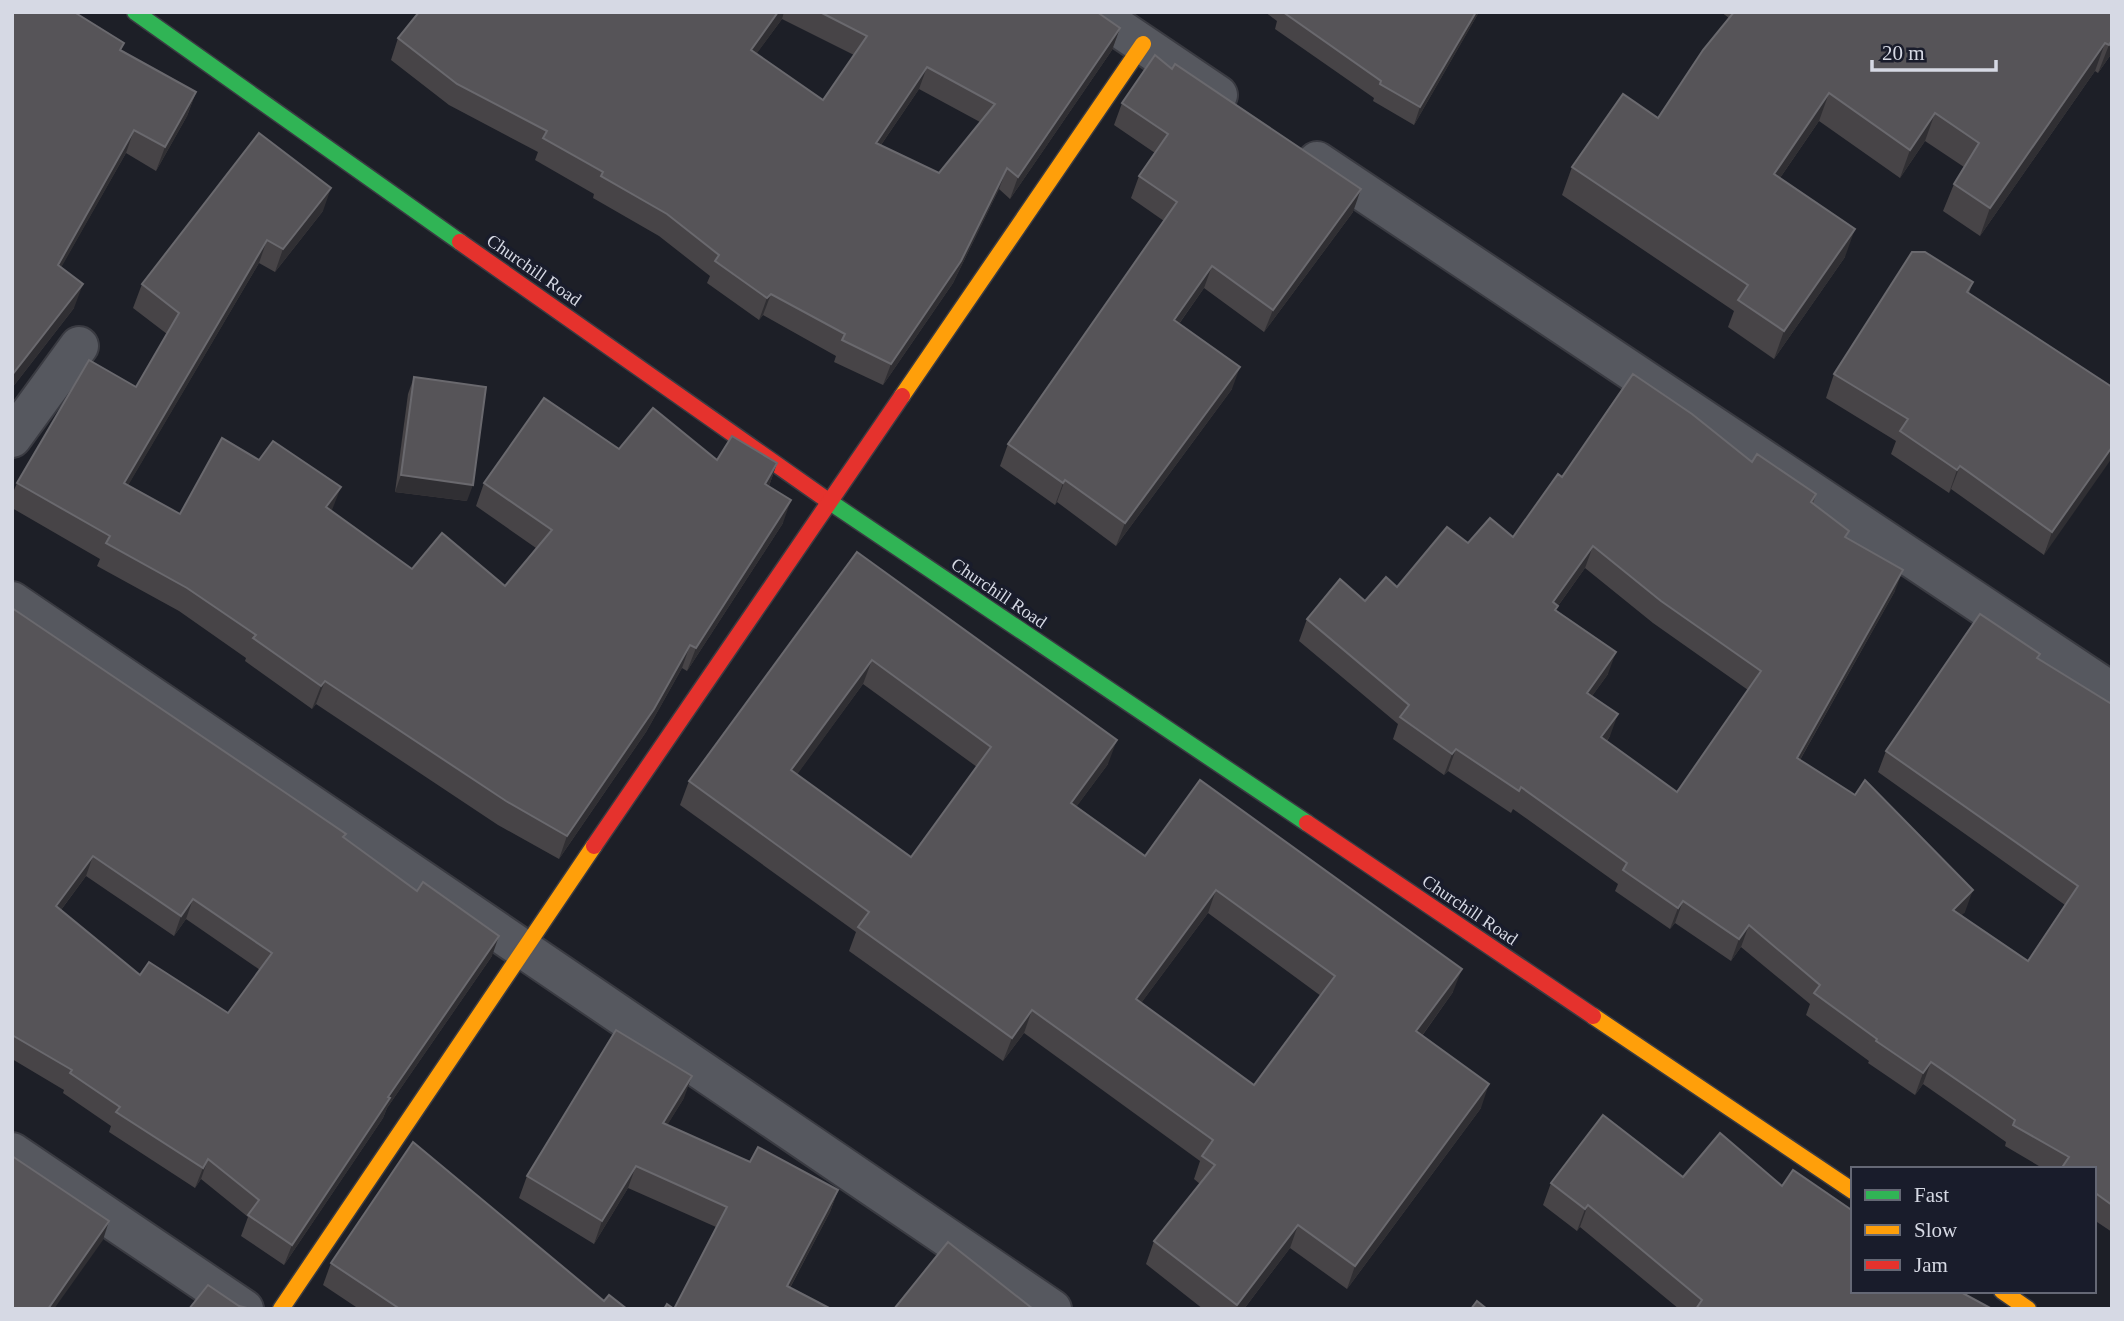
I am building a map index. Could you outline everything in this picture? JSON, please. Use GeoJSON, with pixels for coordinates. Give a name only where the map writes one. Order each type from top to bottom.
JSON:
{"type":"FeatureCollection","features":[{"type":"Feature","properties":{"kind":"street","name":"Churchill Road"},"geometry":{"type":"LineString","coordinates":[[135,12],[829,502],[1851,1190]]}},
{"type":"Feature","properties":{"kind":"street"},"geometry":{"type":"LineString","coordinates":[[1094,12],[1246,114]]}},
{"type":"Feature","properties":{"kind":"street"},"geometry":{"type":"LineString","coordinates":[[281,1309],[522,951],[1143,44]]}},
{"type":"Feature","properties":{"kind":"street"},"geometry":{"type":"LineString","coordinates":[[1292,144],[2112,692]]}},
{"type":"Feature","properties":{"kind":"street"},"geometry":{"type":"LineString","coordinates":[[12,438],[79,346]]}},
{"type":"Feature","properties":{"kind":"street"},"geometry":{"type":"LineString","coordinates":[[12,601],[522,951],[1052,1309]]}},
{"type":"Feature","properties":{"kind":"street"},"geometry":{"type":"LineString","coordinates":[[12,1152],[244,1309]]}},
{"type":"Feature","properties":{"kind":"street"},"geometry":{"type":"LineString","coordinates":[[2005,1293],[2028,1309]]}},
{"type":"Feature","properties":{"kind":"building"},"geometry":{"type":"Polygon","coordinates":[[[12,12],[74,12],[124,43],[120,50],[196,92],[165,147],[134,130],[58,265],[83,284],[12,375],[12,12]]]}},
{"type":"Feature","properties":{"kind":"building"},"geometry":{"type":"Polygon","coordinates":[[[419,12],[778,12],[751,50],[823,100],[867,36],[820,12],[1097,12],[1120,28],[1018,177],[1007,168],[961,261],[891,364],[842,340],[845,334],[771,294],[767,298],[715,261],[719,255],[667,214],[601,176],[603,172],[543,138],[547,131],[457,84],[398,38],[419,12]],[[927,67],[876,143],[939,173],[995,104],[927,67]]]}},
{"type":"Feature","properties":{"kind":"building"},"geometry":{"type":"Polygon","coordinates":[[[1283,12],[1476,12],[1420,107],[1380,84],[1381,81],[1283,12]]]}},
{"type":"Feature","properties":{"kind":"building"},"geometry":{"type":"Polygon","coordinates":[[[1734,12],[2112,12],[2112,40],[2109,45],[2105,43],[1990,208],[1954,184],[1979,143],[1935,113],[1910,150],[1829,93],[1774,174],[1855,229],[1784,331],[1738,300],[1748,285],[1572,167],[1623,94],[1658,118],[1703,50],[1734,12]]]}},
{"type":"Feature","properties":{"kind":"building"},"geometry":{"type":"Polygon","coordinates":[[[1155,55],[1172,69],[1175,64],[1361,189],[1273,310],[1212,266],[1174,320],[1240,367],[1125,523],[1008,444],[1177,202],[1139,176],[1168,134],[1122,103],[1155,55]]]}},
{"type":"Feature","properties":{"kind":"building"},"geometry":{"type":"Polygon","coordinates":[[[259,133],[331,188],[283,249],[267,240],[124,483],[180,514],[222,438],[259,460],[273,441],[341,487],[326,507],[412,569],[442,533],[505,586],[552,530],[484,483],[544,398],[619,449],[653,408],[717,460],[732,436],[777,463],[765,484],[791,500],[696,648],[690,645],[654,709],[567,836],[506,801],[325,681],[321,686],[253,638],[256,635],[187,588],[106,543],[110,536],[17,483],[89,360],[136,387],[179,313],[142,284],[259,133]]]}},
{"type":"Feature","properties":{"kind":"building"},"geometry":{"type":"Polygon","coordinates":[[[1912,252],[1925,252],[1973,282],[1967,292],[2112,387],[2112,447],[2052,532],[1960,466],[1957,470],[1900,431],[1908,419],[1834,374],[1912,252]]]}},
{"type":"Feature","properties":{"kind":"building"},"geometry":{"type":"Polygon","coordinates":[[[1633,374],[1692,414],[1752,462],[1757,454],[1816,494],[1811,502],[1849,531],[1845,537],[1903,570],[1797,758],[1855,795],[1865,780],[1973,890],[1953,910],[2028,961],[2078,886],[1886,751],[1980,614],[2040,654],[2037,658],[2110,703],[2112,701],[2112,1205],[2096,1193],[2096,1167],[2062,1167],[2069,1157],[2013,1125],[2015,1120],[1931,1062],[1923,1073],[1876,1041],[1877,1039],[1814,993],[1820,985],[1749,925],[1739,939],[1683,901],[1678,908],[1623,870],[1627,863],[1521,787],[1519,791],[1456,749],[1452,754],[1400,717],[1409,705],[1307,619],[1340,579],[1365,601],[1386,577],[1397,587],[1447,527],[1468,543],[1490,518],[1513,537],[1558,474],[1562,477],[1633,374]],[[1593,546],[1553,602],[1558,606],[1555,610],[1616,652],[1587,693],[1618,714],[1601,737],[1677,792],[1761,671],[1661,601],[1593,546]]]}},
{"type":"Feature","properties":{"kind":"building"},"geometry":{"type":"Polygon","coordinates":[[[414,377],[486,387],[473,485],[401,475],[414,377]]]}},
{"type":"Feature","properties":{"kind":"building"},"geometry":{"type":"Polygon","coordinates":[[[857,552],[1117,740],[1071,803],[1145,856],[1200,780],[1462,969],[1416,1031],[1489,1084],[1355,1266],[1298,1225],[1237,1305],[1154,1241],[1215,1165],[1202,1156],[1213,1140],[1032,1010],[1012,1038],[858,927],[869,912],[689,781],[857,552]],[[872,660],[791,770],[911,857],[991,747],[872,660]],[[1216,890],[1136,999],[1254,1085],[1335,976],[1216,890]]]}},
{"type":"Feature","properties":{"kind":"building"},"geometry":{"type":"Polygon","coordinates":[[[12,608],[346,834],[343,837],[417,891],[423,882],[499,936],[388,1097],[390,1098],[292,1245],[248,1215],[259,1200],[208,1159],[203,1168],[116,1112],[120,1107],[70,1073],[72,1070],[12,1035],[12,608]],[[93,856],[56,906],[140,975],[149,962],[228,1013],[272,953],[193,899],[181,916],[93,856]]]}},
{"type":"Feature","properties":{"kind":"building"},"geometry":{"type":"Polygon","coordinates":[[[616,1030],[692,1076],[663,1123],[750,1162],[758,1147],[838,1190],[787,1286],[831,1309],[674,1309],[727,1207],[636,1166],[602,1221],[527,1176],[616,1030]]]}},
{"type":"Feature","properties":{"kind":"building"},"geometry":{"type":"Polygon","coordinates":[[[1603,1115],[1683,1177],[1720,1133],[1782,1186],[1793,1170],[1851,1210],[1851,1293],[1963,1293],[1992,1309],[1696,1309],[1702,1300],[1588,1205],[1585,1209],[1551,1183],[1603,1115]]]}},
{"type":"Feature","properties":{"kind":"building"},"geometry":{"type":"Polygon","coordinates":[[[413,1142],[604,1301],[609,1295],[627,1309],[400,1309],[331,1263],[413,1142]]]}},
{"type":"Feature","properties":{"kind":"building"},"geometry":{"type":"Polygon","coordinates":[[[12,1156],[109,1221],[48,1309],[12,1309],[12,1156]]]}},
{"type":"Feature","properties":{"kind":"building"},"geometry":{"type":"Polygon","coordinates":[[[948,1242],[1033,1309],[894,1309],[948,1242]]]}},
{"type":"Feature","properties":{"kind":"building"},"geometry":{"type":"Polygon","coordinates":[[[208,1285],[239,1306],[251,1309],[189,1309],[208,1285]]]}},
{"type":"Feature","properties":{"kind":"building"},"geometry":{"type":"Polygon","coordinates":[[[1477,1301],[1487,1309],[1471,1309],[1477,1301]]]}},
{"type":"Feature","properties":{"kind":"traffic: fast"},"geometry":{"type":"LineString","coordinates":[[135,12],[460,242]]}},
{"type":"Feature","properties":{"kind":"traffic: fast"},"geometry":{"type":"LineString","coordinates":[[827,500],[1307,823]]}},
{"type":"Feature","properties":{"kind":"traffic: slow"},"geometry":{"type":"LineString","coordinates":[[902,396],[1143,44]]}},
{"type":"Feature","properties":{"kind":"traffic: slow"},"geometry":{"type":"LineString","coordinates":[[281,1309],[594,846]]}},
{"type":"Feature","properties":{"kind":"traffic: slow"},"geometry":{"type":"LineString","coordinates":[[1593,1016],[1851,1190]]}},
{"type":"Feature","properties":{"kind":"traffic: slow"},"geometry":{"type":"LineString","coordinates":[[2005,1293],[2028,1309]]}},
{"type":"Feature","properties":{"kind":"traffic: jam"},"geometry":{"type":"LineString","coordinates":[[460,242],[827,500]]}},
{"type":"Feature","properties":{"kind":"traffic: jam"},"geometry":{"type":"LineString","coordinates":[[594,846],[902,396]]}},
{"type":"Feature","properties":{"kind":"traffic: jam"},"geometry":{"type":"LineString","coordinates":[[1307,823],[1593,1016]]}}]}
